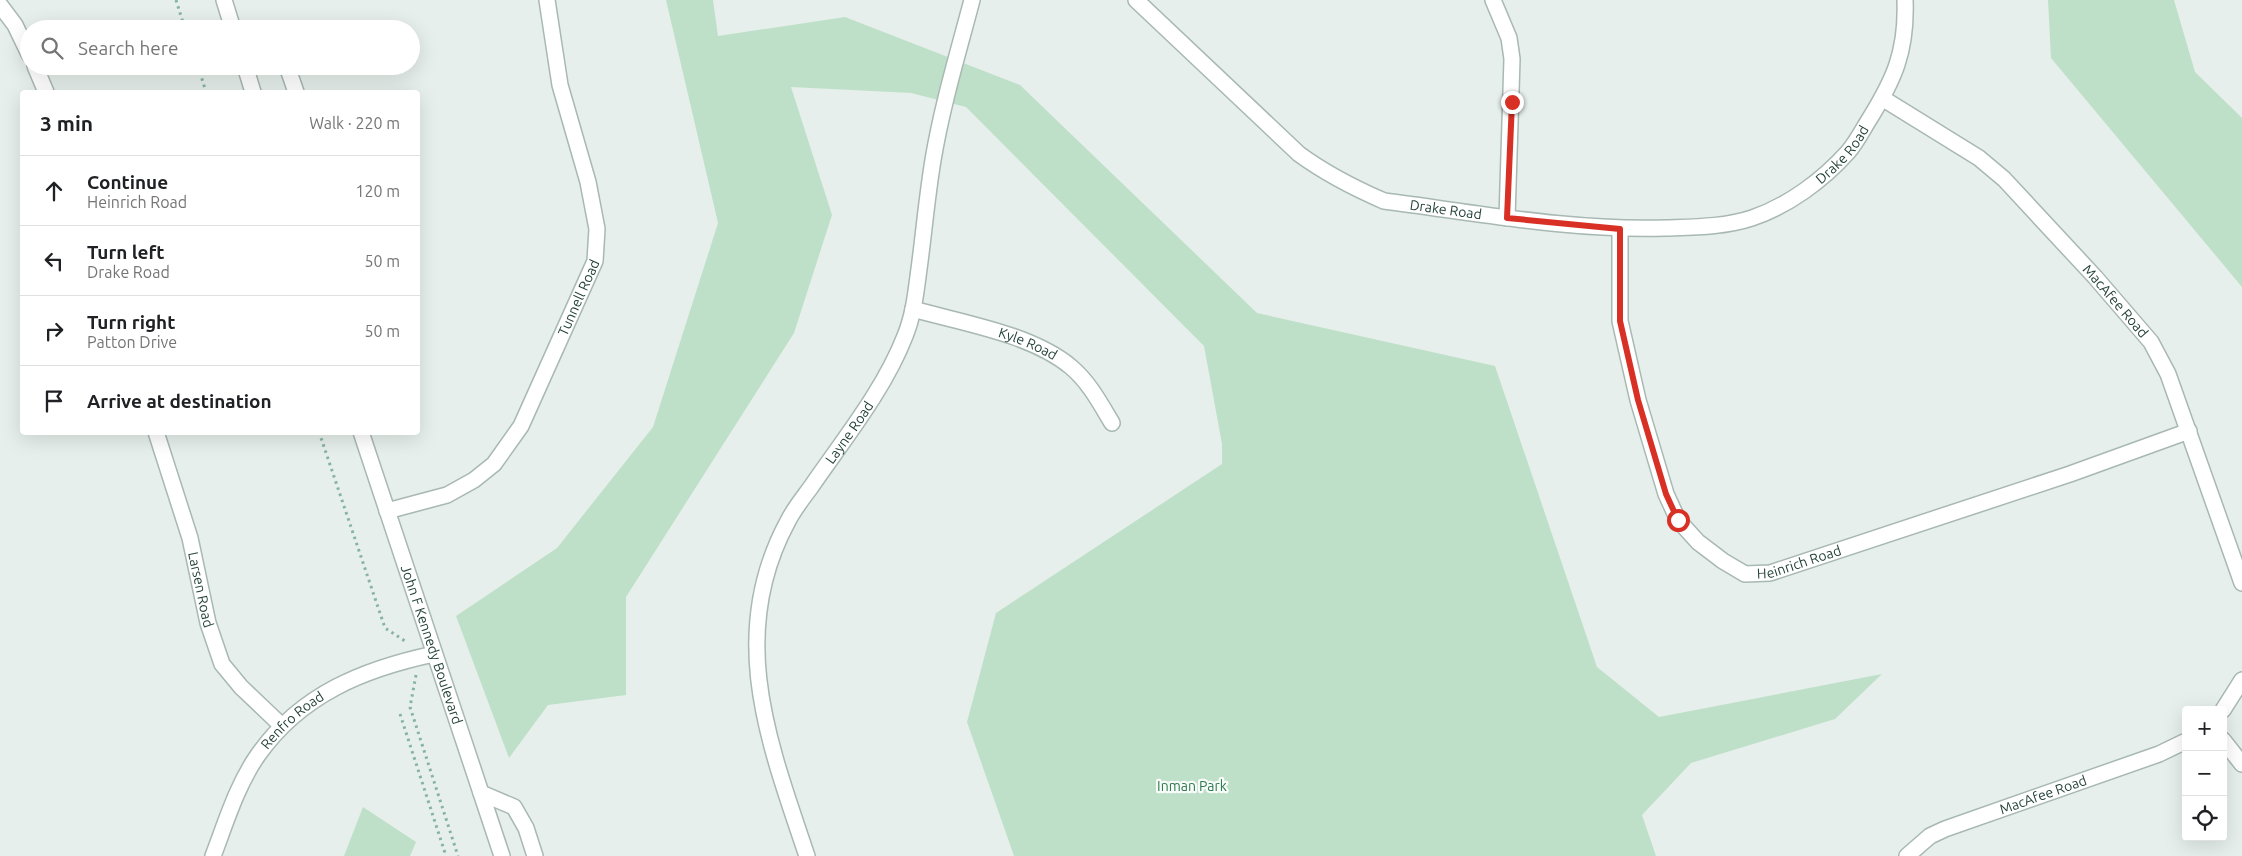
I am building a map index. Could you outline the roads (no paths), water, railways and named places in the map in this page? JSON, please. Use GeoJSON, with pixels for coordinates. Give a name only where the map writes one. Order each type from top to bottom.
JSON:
{"type":"FeatureCollection","features":[{"type":"Feature","properties":{"kind":"street"},"geometry":{"type":"LineString","coordinates":[[224,0],[230,20]]}},
{"type":"Feature","properties":{"kind":"street","name":"Tunnell Road"},"geometry":{"type":"LineString","coordinates":[[387,510],[447,494],[474,480],[494,464],[521,426],[595,261],[597,229],[590,191],[560,85],[546,0]]}},
{"type":"Feature","properties":{"kind":"street","name":"Layne Road"},"geometry":{"type":"LineString","coordinates":[[806,856],[779,772],[759,694],[756,663],[759,606],[768,567],[788,520],[880,385],[905,336],[913,309],[933,159],[953,68],[972,0]]}},
{"type":"Feature","properties":{"kind":"street","name":"Drake Road"},"geometry":{"type":"LineString","coordinates":[[1136,0],[1299,154],[1314,165],[1384,201],[1507,218],[1620,229],[1704,227],[1752,218],[1793,199],[1828,172],[1850,151],[1882,98],[1900,60],[1906,24],[1905,0]]}},
{"type":"Feature","properties":{"kind":"street"},"geometry":{"type":"LineString","coordinates":[[1493,0],[1509,38],[1512,59],[1507,218]]}},
{"type":"Feature","properties":{"kind":"street"},"geometry":{"type":"LineString","coordinates":[[0,5],[15,25],[20,35]]}},
{"type":"Feature","properties":{"kind":"street"},"geometry":{"type":"LineString","coordinates":[[39,75],[45,90]]}},
{"type":"Feature","properties":{"kind":"street"},"geometry":{"type":"LineString","coordinates":[[248,75],[252,90]]}},
{"type":"Feature","properties":{"kind":"street"},"geometry":{"type":"LineString","coordinates":[[290,75],[295,90]]}},
{"type":"Feature","properties":{"kind":"street","name":"MacAfee Road"},"geometry":{"type":"LineString","coordinates":[[1882,98],[1979,158],[2004,179],[2095,277],[2151,342],[2168,374],[2242,583]]}},
{"type":"Feature","properties":{"kind":"street","name":"Heinrich Road"},"geometry":{"type":"LineString","coordinates":[[1620,229],[1620,321],[1638,400],[1666,494],[1678,520],[1698,542],[1722,561],[1746,574],[1770,573],[2070,474],[2189,431]]}},
{"type":"Feature","properties":{"kind":"street","name":"Kyle Road"},"geometry":{"type":"LineString","coordinates":[[913,309],[1024,340],[1052,353],[1073,368],[1092,391],[1112,423]]}},
{"type":"Feature","properties":{"kind":"street","name":"Larsen Road"},"geometry":{"type":"LineString","coordinates":[[157,435],[190,538],[208,623],[222,664],[241,688],[282,726]]}},
{"type":"Feature","properties":{"kind":"street","name":"John F Kennedy Boulevard"},"geometry":{"type":"LineString","coordinates":[[362,435],[502,856]]}},
{"type":"Feature","properties":{"kind":"street","name":"Renfro Road"},"geometry":{"type":"LineString","coordinates":[[213,856],[231,807],[257,756],[282,726],[308,703],[337,685],[376,670],[434,654]]}},
{"type":"Feature","properties":{"kind":"street"},"geometry":{"type":"LineString","coordinates":[[2226,706],[2242,680]]}},
{"type":"Feature","properties":{"kind":"street","name":"MacAfee Road"},"geometry":{"type":"LineString","coordinates":[[1907,856],[1930,836],[1945,829],[2159,754],[2182,742]]}},
{"type":"Feature","properties":{"kind":"street"},"geometry":{"type":"LineString","coordinates":[[2227,745],[2242,764]]}},
{"type":"Feature","properties":{"kind":"street"},"geometry":{"type":"LineString","coordinates":[[481,793],[514,807],[526,828],[535,856]]}},
{"type":"Feature","properties":{"kind":"park label","name":"Inman Park"},"geometry":{"type":"Point","coordinates":[1192,786]}}]}
